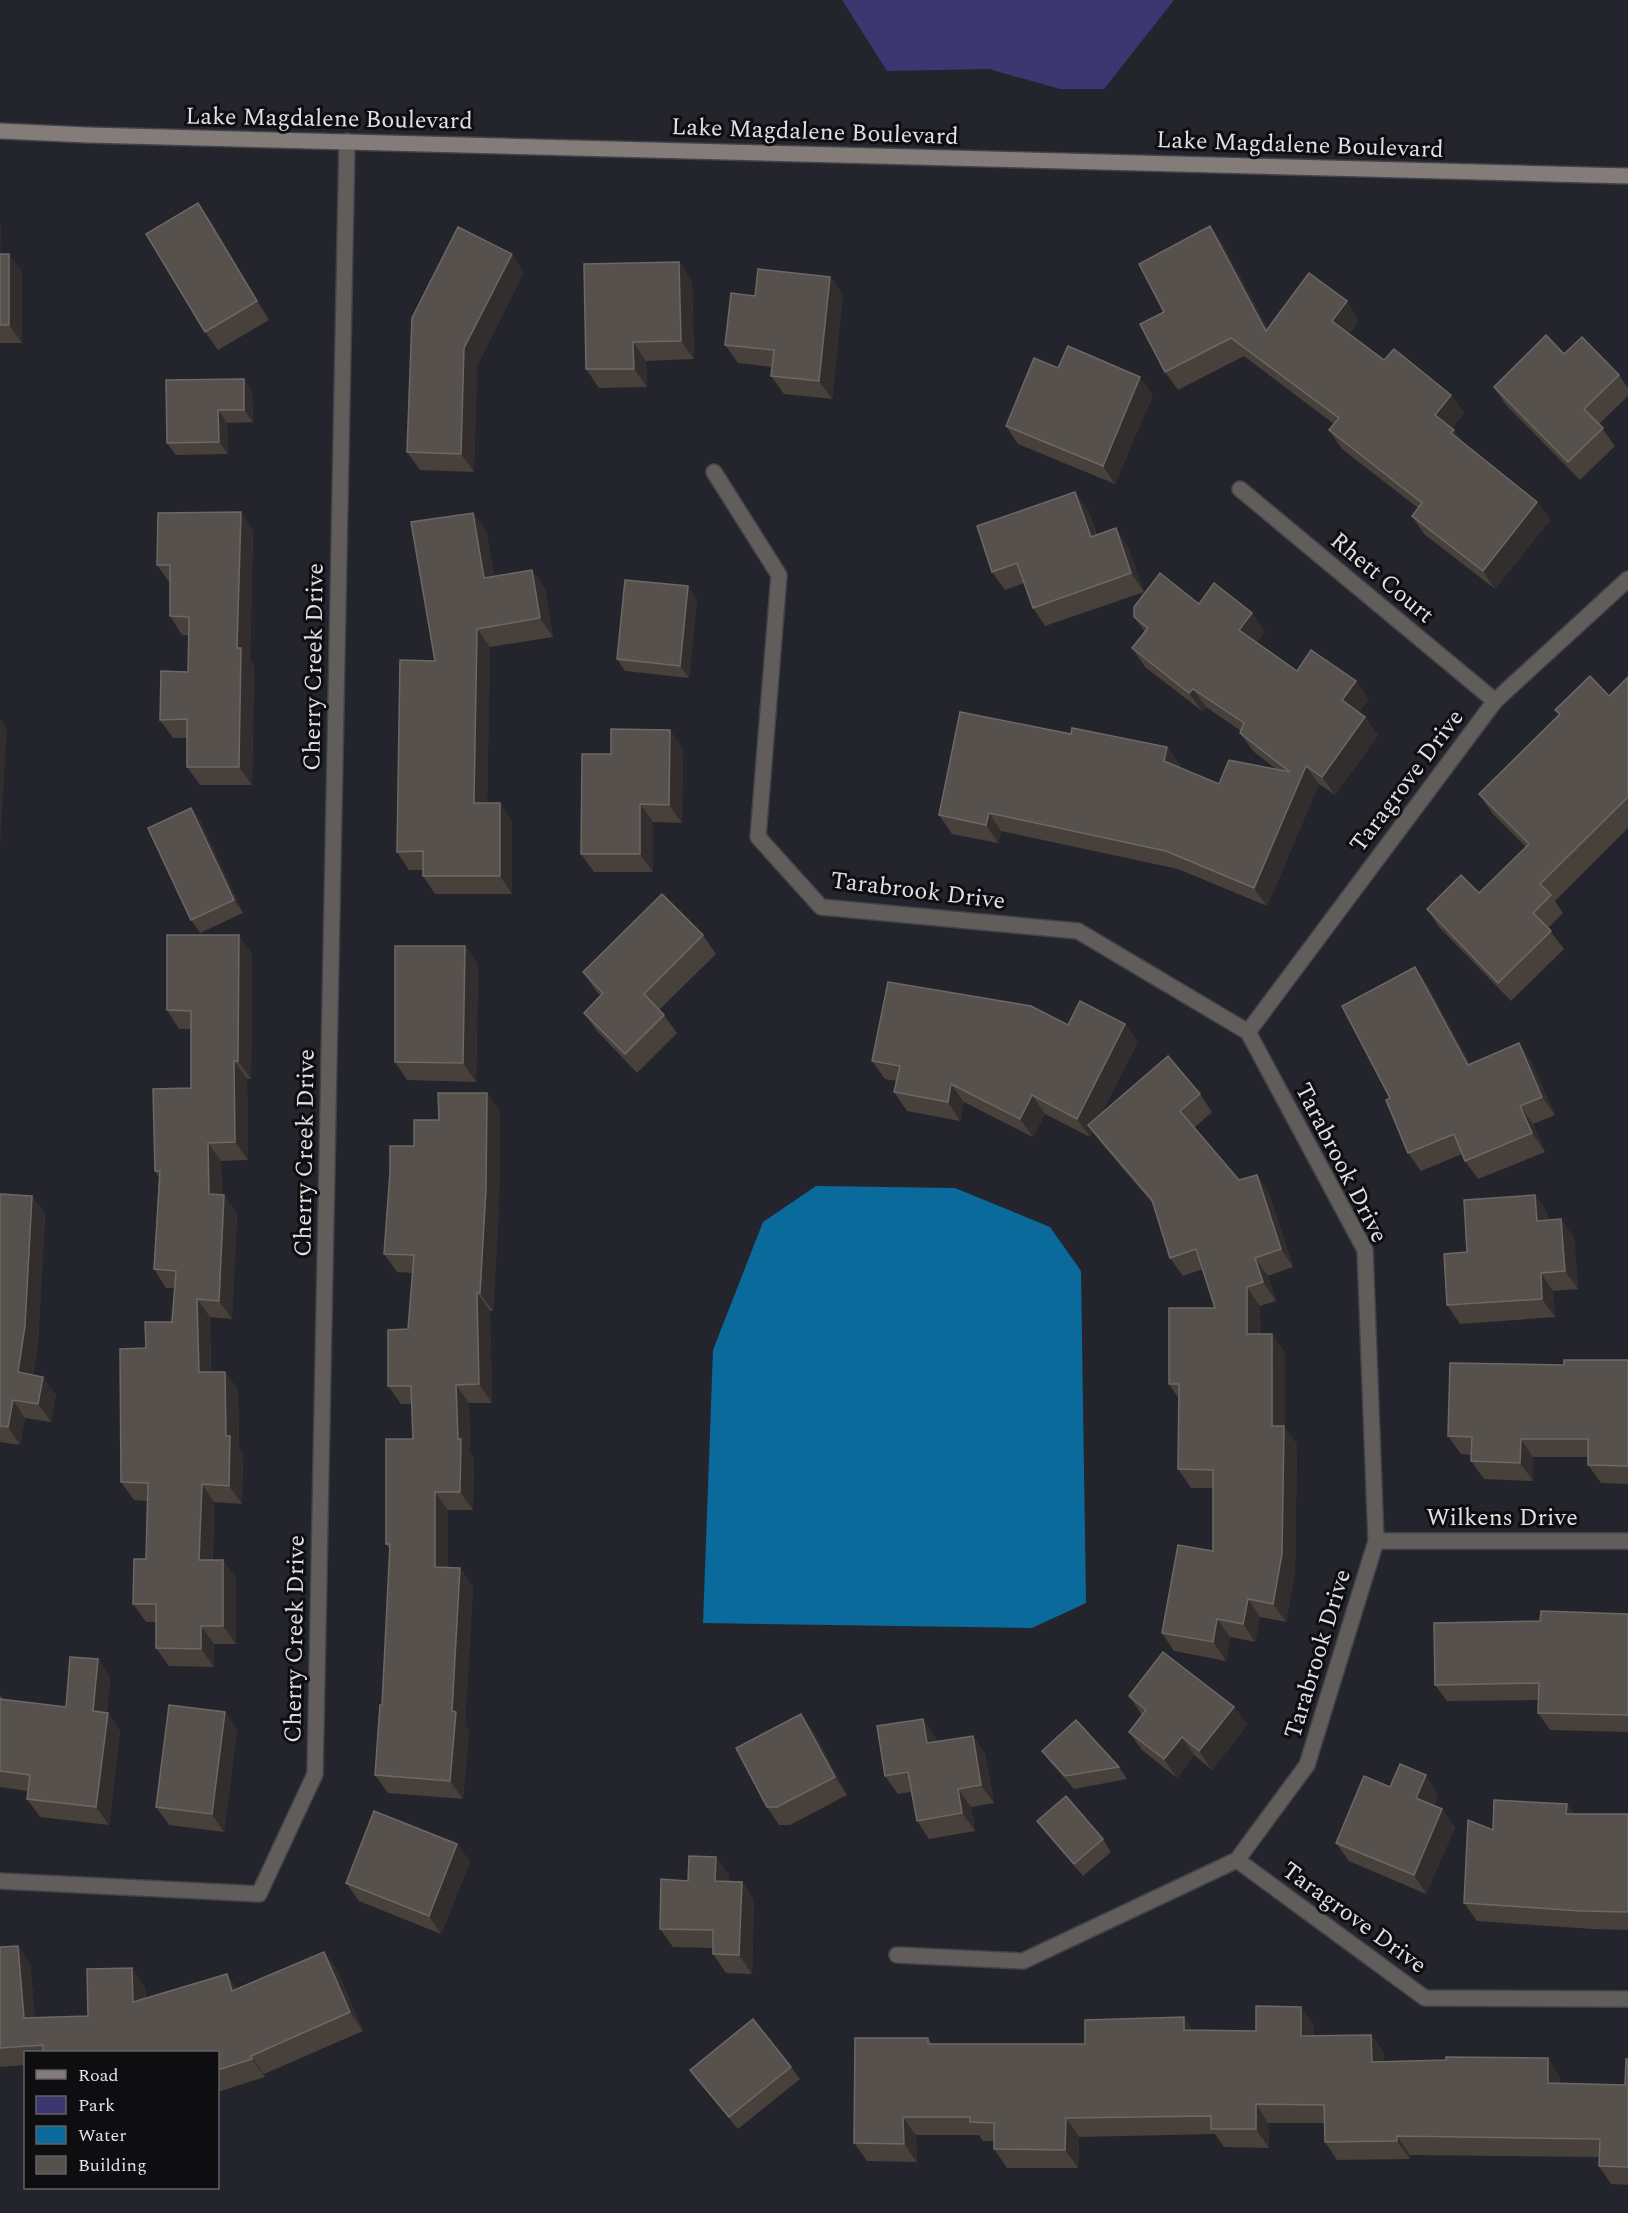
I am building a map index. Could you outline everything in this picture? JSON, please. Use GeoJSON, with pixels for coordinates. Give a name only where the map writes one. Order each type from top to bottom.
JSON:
{"type":"FeatureCollection","features":[{"type":"Feature","properties":{"kind":"street","name":"Lake Magdalene Boulevard"},"geometry":{"type":"LineString","coordinates":[[0,131],[1628,176]]}},
{"type":"Feature","properties":{"kind":"street","name":"Cherry Creek Drive"},"geometry":{"type":"LineString","coordinates":[[0,1881],[259,1894],[315,1774],[347,141]]}},
{"type":"Feature","properties":{"kind":"street","name":"Tarabrook Drive"},"geometry":{"type":"LineString","coordinates":[[714,472],[779,575],[758,837],[821,907],[1078,931],[1248,1032],[1365,1250],[1376,1541],[1307,1765],[1237,1860],[1023,1961],[897,1955]]}},
{"type":"Feature","properties":{"kind":"street","name":"Rhett Court"},"geometry":{"type":"LineString","coordinates":[[1240,489],[1495,701]]}},
{"type":"Feature","properties":{"kind":"street","name":"Taragrove Drive"},"geometry":{"type":"LineString","coordinates":[[1248,1032],[1495,701],[1628,579]]}},
{"type":"Feature","properties":{"kind":"street","name":"Wilkens Drive"},"geometry":{"type":"LineString","coordinates":[[1376,1541],[1628,1541]]}},
{"type":"Feature","properties":{"kind":"street","name":"Taragrove Drive"},"geometry":{"type":"LineString","coordinates":[[1237,1860],[1425,1998],[1628,1999]]}},
{"type":"Feature","properties":{"kind":"green space"},"geometry":{"type":"Polygon","coordinates":[[[842,0],[1174,0],[1104,89],[1060,89],[989,69],[887,71],[842,0]]]}},
{"type":"Feature","properties":{"kind":"water"},"geometry":{"type":"Polygon","coordinates":[[[816,1186],[955,1188],[1050,1227],[1081,1271],[1086,1603],[1032,1628],[703,1623],[713,1350],[763,1222],[816,1186]]]}},
{"type":"Feature","properties":{"kind":"building"},"geometry":{"type":"Polygon","coordinates":[[[198,203],[257,301],[205,332],[146,234],[198,203]]]}},
{"type":"Feature","properties":{"kind":"building"},"geometry":{"type":"Polygon","coordinates":[[[1210,226],[1266,331],[1309,273],[1347,301],[1332,321],[1384,360],[1394,349],[1451,395],[1435,415],[1454,430],[1451,433],[1537,502],[1483,571],[1412,516],[1422,503],[1329,430],[1339,418],[1231,338],[1165,372],[1140,324],[1164,312],[1139,264],[1210,226]]]}},
{"type":"Feature","properties":{"kind":"building"},"geometry":{"type":"Polygon","coordinates":[[[458,227],[512,254],[464,348],[461,454],[407,452],[412,318],[458,227]]]}},
{"type":"Feature","properties":{"kind":"building"},"geometry":{"type":"Polygon","coordinates":[[[0,254],[9,254],[9,325],[0,325],[0,254]]]}},
{"type":"Feature","properties":{"kind":"building"},"geometry":{"type":"Polygon","coordinates":[[[679,262],[681,341],[633,342],[634,369],[586,369],[584,264],[679,262]]]}},
{"type":"Feature","properties":{"kind":"building"},"geometry":{"type":"Polygon","coordinates":[[[758,269],[830,277],[819,381],[771,376],[774,350],[725,345],[731,293],[755,296],[758,269]]]}},
{"type":"Feature","properties":{"kind":"building"},"geometry":{"type":"Polygon","coordinates":[[[1546,335],[1564,354],[1582,337],[1619,375],[1584,409],[1603,428],[1568,462],[1494,387],[1546,335]]]}},
{"type":"Feature","properties":{"kind":"building"},"geometry":{"type":"Polygon","coordinates":[[[1068,346],[1140,377],[1103,466],[1006,426],[1034,358],[1058,368],[1068,346]]]}},
{"type":"Feature","properties":{"kind":"building"},"geometry":{"type":"Polygon","coordinates":[[[244,379],[244,410],[218,410],[219,442],[167,443],[166,380],[244,379]]]}},
{"type":"Feature","properties":{"kind":"building"},"geometry":{"type":"Polygon","coordinates":[[[1075,492],[1091,537],[1116,528],[1131,573],[1033,608],[1017,563],[992,572],[977,526],[1075,492]]]}},
{"type":"Feature","properties":{"kind":"building"},"geometry":{"type":"Polygon","coordinates":[[[241,512],[237,648],[241,648],[239,767],[187,767],[187,719],[160,720],[161,671],[188,672],[189,617],[170,616],[170,565],[157,565],[158,513],[241,512]]]}},
{"type":"Feature","properties":{"kind":"building"},"geometry":{"type":"Polygon","coordinates":[[[473,513],[484,578],[532,570],[540,618],[477,629],[474,803],[500,803],[500,876],[423,876],[423,851],[397,852],[400,660],[435,661],[411,522],[473,513]]]}},
{"type":"Feature","properties":{"kind":"building"},"geometry":{"type":"Polygon","coordinates":[[[1160,573],[1199,604],[1214,583],[1252,613],[1239,630],[1297,671],[1311,650],[1356,681],[1342,700],[1365,717],[1322,777],[1306,766],[1254,888],[1166,851],[989,813],[986,825],[939,815],[960,712],[1071,734],[1072,728],[1167,747],[1164,761],[1219,784],[1229,760],[1290,772],[1240,733],[1244,723],[1193,689],[1189,693],[1132,648],[1148,628],[1134,617],[1134,607],[1160,573]]]}},
{"type":"Feature","properties":{"kind":"building"},"geometry":{"type":"Polygon","coordinates":[[[625,580],[688,586],[680,666],[617,659],[625,580]]]}},
{"type":"Feature","properties":{"kind":"building"},"geometry":{"type":"Polygon","coordinates":[[[1590,676],[1609,696],[1628,677],[1628,797],[1540,884],[1551,895],[1533,913],[1551,931],[1498,983],[1427,909],[1461,875],[1479,893],[1529,844],[1479,794],[1560,714],[1555,710],[1590,676]]]}},
{"type":"Feature","properties":{"kind":"building"},"geometry":{"type":"Polygon","coordinates":[[[611,729],[670,730],[669,805],[640,804],[640,854],[581,854],[582,754],[611,754],[611,729]]]}},
{"type":"Feature","properties":{"kind":"building"},"geometry":{"type":"Polygon","coordinates":[[[191,808],[234,900],[191,920],[148,828],[191,808]]]}},
{"type":"Feature","properties":{"kind":"building"},"geometry":{"type":"Polygon","coordinates":[[[662,894],[703,935],[644,994],[664,1015],[625,1054],[584,1013],[603,993],[583,972],[662,894]]]}},
{"type":"Feature","properties":{"kind":"building"},"geometry":{"type":"Polygon","coordinates":[[[167,935],[239,935],[238,1061],[234,1061],[235,1142],[208,1143],[209,1194],[224,1195],[219,1301],[197,1299],[199,1372],[225,1372],[226,1436],[230,1436],[229,1486],[202,1484],[199,1560],[223,1560],[223,1626],[201,1626],[201,1649],[156,1648],[156,1604],[133,1604],[134,1559],[146,1559],[148,1483],[121,1482],[120,1349],[146,1348],[145,1322],[172,1322],[176,1271],[154,1269],[160,1171],[155,1171],[153,1089],[191,1088],[191,1011],[167,1010],[167,935]]]}},
{"type":"Feature","properties":{"kind":"building"},"geometry":{"type":"Polygon","coordinates":[[[395,946],[465,946],[463,1063],[395,1062],[395,946]]]}},
{"type":"Feature","properties":{"kind":"building"},"geometry":{"type":"Polygon","coordinates":[[[1415,967],[1468,1065],[1519,1043],[1542,1097],[1520,1106],[1532,1133],[1465,1161],[1454,1134],[1408,1153],[1386,1100],[1390,1098],[1342,1006],[1415,967]]]}},
{"type":"Feature","properties":{"kind":"building"},"geometry":{"type":"Polygon","coordinates":[[[888,982],[1031,1006],[1068,1025],[1080,1001],[1125,1024],[1077,1119],[1032,1095],[1020,1119],[951,1084],[948,1102],[894,1092],[900,1066],[872,1061],[888,982]]]}},
{"type":"Feature","properties":{"kind":"building"},"geometry":{"type":"Polygon","coordinates":[[[1168,1056],[1200,1094],[1180,1111],[1239,1180],[1257,1175],[1281,1249],[1255,1258],[1263,1282],[1247,1287],[1247,1334],[1272,1334],[1272,1426],[1284,1426],[1282,1554],[1273,1604],[1248,1599],[1243,1624],[1217,1619],[1213,1642],[1162,1633],[1178,1545],[1213,1551],[1213,1470],[1178,1469],[1179,1384],[1169,1384],[1169,1308],[1215,1308],[1196,1249],[1170,1258],[1152,1200],[1088,1125],[1168,1056]]]}},
{"type":"Feature","properties":{"kind":"building"},"geometry":{"type":"Polygon","coordinates":[[[438,1093],[487,1093],[486,1189],[480,1293],[477,1293],[479,1384],[456,1385],[458,1439],[461,1439],[460,1492],[435,1492],[435,1567],[460,1568],[452,1711],[456,1712],[450,1781],[375,1775],[380,1705],[382,1705],[390,1544],[386,1544],[386,1439],[413,1439],[411,1386],[388,1386],[388,1330],[408,1329],[414,1255],[384,1254],[390,1146],[414,1146],[414,1120],[439,1120],[438,1093]]]}},
{"type":"Feature","properties":{"kind":"building"},"geometry":{"type":"Polygon","coordinates":[[[0,1194],[32,1196],[25,1326],[18,1372],[43,1377],[38,1404],[13,1400],[8,1427],[0,1426],[0,1194]]]}},
{"type":"Feature","properties":{"kind":"building"},"geometry":{"type":"Polygon","coordinates":[[[1535,1195],[1537,1221],[1561,1219],[1565,1271],[1541,1273],[1542,1299],[1447,1305],[1444,1254],[1467,1252],[1464,1200],[1535,1195]]]}},
{"type":"Feature","properties":{"kind":"building"},"geometry":{"type":"Polygon","coordinates":[[[1564,1360],[1628,1360],[1628,1466],[1588,1465],[1588,1439],[1521,1439],[1520,1463],[1471,1461],[1472,1437],[1448,1436],[1450,1363],[1564,1365],[1564,1360]]]}},
{"type":"Feature","properties":{"kind":"building"},"geometry":{"type":"Polygon","coordinates":[[[1541,1611],[1628,1614],[1628,1715],[1538,1713],[1539,1683],[1435,1685],[1434,1623],[1540,1621],[1541,1611]]]}},
{"type":"Feature","properties":{"kind":"building"},"geometry":{"type":"Polygon","coordinates":[[[1163,1652],[1234,1707],[1199,1751],[1182,1737],[1164,1759],[1129,1732],[1146,1710],[1129,1696],[1163,1652]]]}},
{"type":"Feature","properties":{"kind":"building"},"geometry":{"type":"Polygon","coordinates":[[[70,1657],[98,1659],[93,1711],[108,1713],[96,1807],[27,1799],[30,1775],[0,1771],[0,1699],[66,1707],[70,1657]]]}},
{"type":"Feature","properties":{"kind":"building"},"geometry":{"type":"Polygon","coordinates":[[[169,1705],[225,1712],[212,1814],[156,1807],[169,1705]]]}},
{"type":"Feature","properties":{"kind":"building"},"geometry":{"type":"Polygon","coordinates":[[[801,1714],[835,1777],[777,1807],[767,1807],[736,1748],[801,1714]]]}},
{"type":"Feature","properties":{"kind":"building"},"geometry":{"type":"Polygon","coordinates":[[[923,1719],[927,1743],[973,1736],[981,1785],[958,1789],[962,1813],[917,1821],[908,1772],[885,1776],[877,1726],[923,1719]]]}},
{"type":"Feature","properties":{"kind":"building"},"geometry":{"type":"Polygon","coordinates":[[[1076,1720],[1119,1767],[1065,1776],[1042,1751],[1076,1720]]]}},
{"type":"Feature","properties":{"kind":"building"},"geometry":{"type":"Polygon","coordinates":[[[1400,1764],[1426,1775],[1416,1798],[1442,1809],[1414,1875],[1336,1843],[1364,1776],[1390,1787],[1400,1764]]]}},
{"type":"Feature","properties":{"kind":"building"},"geometry":{"type":"Polygon","coordinates":[[[1066,1796],[1103,1839],[1074,1864],[1037,1821],[1066,1796]]]}},
{"type":"Feature","properties":{"kind":"building"},"geometry":{"type":"Polygon","coordinates":[[[1494,1800],[1567,1804],[1566,1814],[1628,1814],[1628,1912],[1464,1903],[1468,1820],[1493,1830],[1494,1800]]]}},
{"type":"Feature","properties":{"kind":"building"},"geometry":{"type":"Polygon","coordinates":[[[374,1811],[457,1844],[429,1916],[346,1883],[374,1811]]]}},
{"type":"Feature","properties":{"kind":"building"},"geometry":{"type":"Polygon","coordinates":[[[689,1856],[716,1857],[715,1881],[742,1882],[739,1955],[713,1954],[713,1930],[660,1929],[661,1879],[688,1881],[689,1856]]]}},
{"type":"Feature","properties":{"kind":"building"},"geometry":{"type":"Polygon","coordinates":[[[18,1946],[24,2018],[88,2016],[87,1969],[132,1968],[133,2002],[227,1974],[232,1991],[324,1952],[350,2012],[251,2056],[252,2059],[219,2070],[219,2051],[43,2051],[43,2045],[0,2048],[0,1947],[18,1946]]]}},
{"type":"Feature","properties":{"kind":"building"},"geometry":{"type":"Polygon","coordinates":[[[1256,2006],[1301,2007],[1301,2036],[1371,2035],[1372,2062],[1446,2060],[1446,2057],[1548,2058],[1548,2083],[1625,2085],[1626,2059],[1628,2059],[1628,2167],[1599,2166],[1600,2139],[1397,2136],[1397,2141],[1325,2142],[1324,2105],[1256,2104],[1256,2129],[1211,2129],[1211,2116],[1066,2118],[1065,2150],[994,2149],[994,2123],[970,2122],[970,2117],[903,2117],[904,2144],[854,2143],[855,2038],[928,2038],[928,2044],[1085,2044],[1085,2020],[1184,2017],[1184,2030],[1256,2031],[1256,2006]]]}},
{"type":"Feature","properties":{"kind":"building"},"geometry":{"type":"Polygon","coordinates":[[[753,2019],[791,2067],[729,2117],[690,2070],[753,2019]]]}}]}
